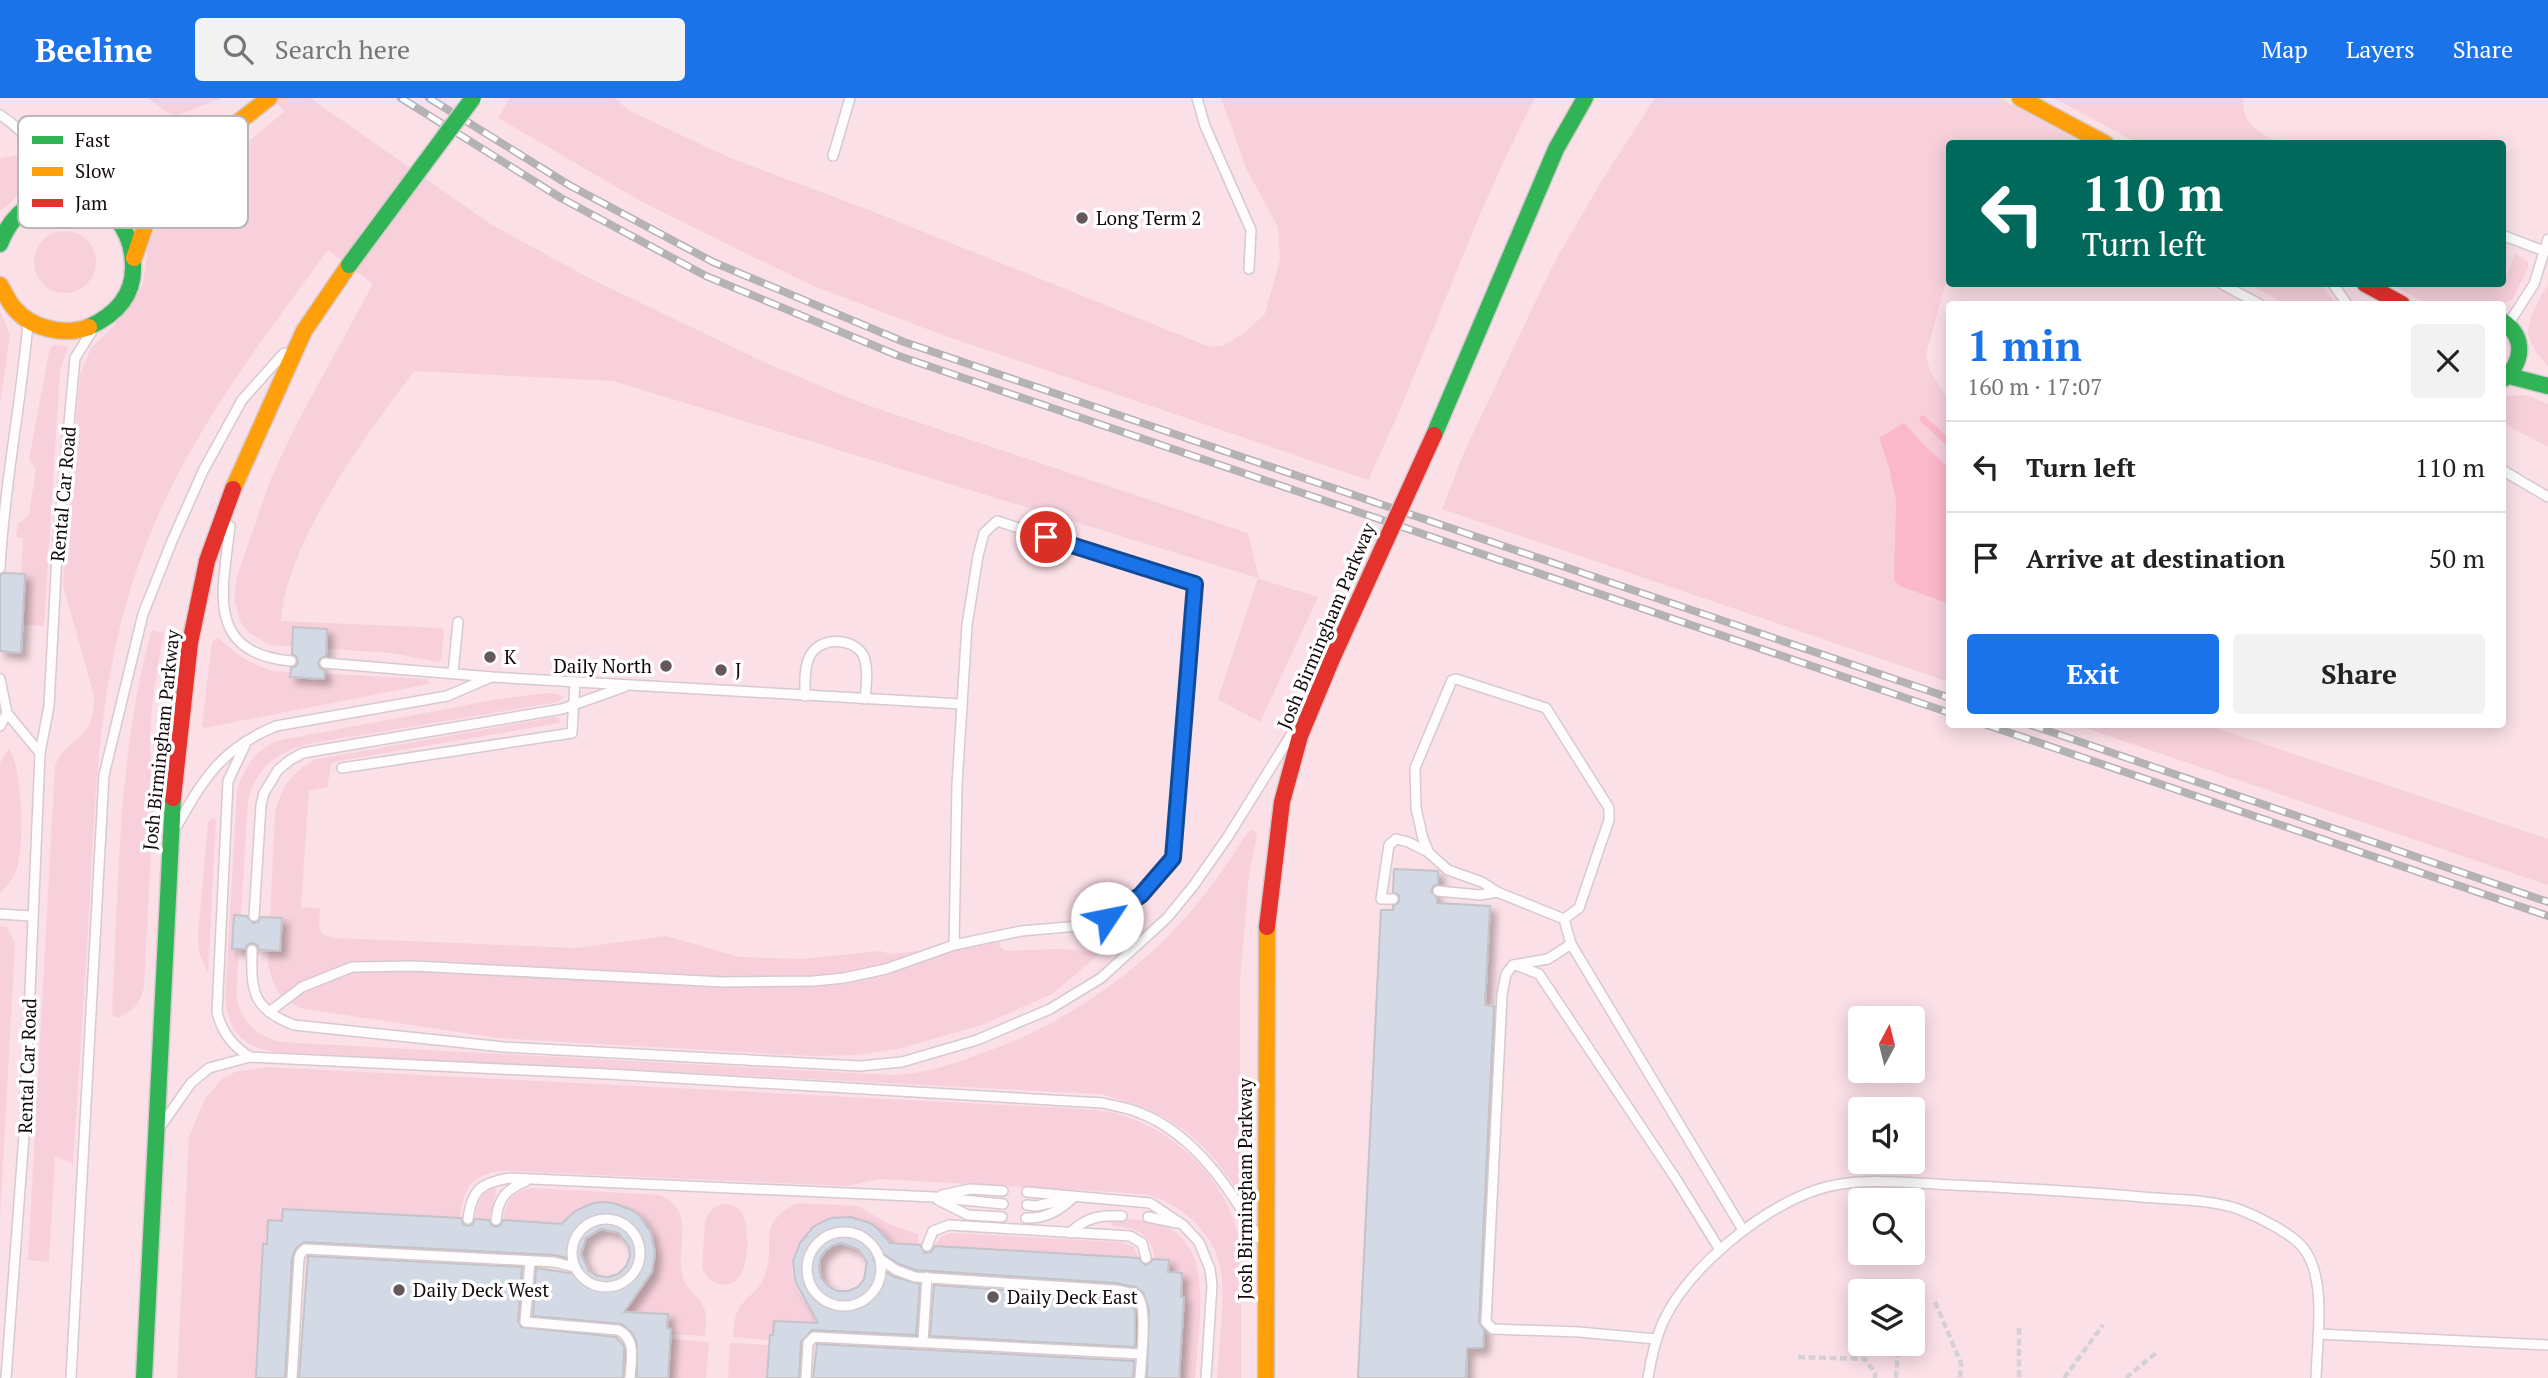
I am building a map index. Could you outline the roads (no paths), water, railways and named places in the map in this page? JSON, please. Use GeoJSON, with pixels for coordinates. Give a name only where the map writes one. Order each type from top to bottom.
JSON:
{"type":"FeatureCollection","features":[{"type":"Feature","properties":{"kind":"main road","name":"Josh Birmingham Parkway"},"geometry":{"type":"LineString","coordinates":[[144,1378],[179,727],[190,643],[206,561],[234,482],[304,331],[349,265],[473,98]]}},
{"type":"Feature","properties":{"kind":"main road","name":"Josh Birmingham Parkway"},"geometry":{"type":"LineString","coordinates":[[1266,1378],[1266,936],[1282,802],[1300,736],[1317,692],[1434,435],[1556,149],[1585,98]]}},
{"type":"Feature","properties":{"kind":"main road"},"geometry":{"type":"LineString","coordinates":[[2020,98],[2099,140]]}},
{"type":"Feature","properties":{"kind":"main road"},"geometry":{"type":"LineString","coordinates":[[246,116],[266,100]]}},
{"type":"Feature","properties":{"kind":"main road"},"geometry":{"type":"LineString","coordinates":[[0,244],[18,214]]}},
{"type":"Feature","properties":{"kind":"main road"},"geometry":{"type":"LineString","coordinates":[[0,285],[9,302],[28,321],[44,329],[80,331],[97,325],[113,313],[126,297],[133,278],[134,258],[130,238],[124,228]]}},
{"type":"Feature","properties":{"kind":"main road"},"geometry":{"type":"LineString","coordinates":[[134,258],[144,228]]}},
{"type":"Feature","properties":{"kind":"main road"},"geometry":{"type":"LineString","coordinates":[[2371,287],[2396,301]]}},
{"type":"Feature","properties":{"kind":"main road"},"geometry":{"type":"LineString","coordinates":[[2506,324],[2516,333],[2520,344],[2516,367],[2506,378]]}},
{"type":"Feature","properties":{"kind":"main road"},"geometry":{"type":"LineString","coordinates":[[2520,356],[2546,385]]}},
{"type":"Feature","properties":{"kind":"main road"},"geometry":{"type":"LineString","coordinates":[[2506,378],[2546,385]]}},
{"type":"Feature","properties":{"kind":"lane"},"geometry":{"type":"LineString","coordinates":[[833,156],[850,98]]}},
{"type":"Feature","properties":{"kind":"lane"},"geometry":{"type":"LineString","coordinates":[[1197,98],[1205,126],[1251,230],[1249,269]]}},
{"type":"Feature","properties":{"kind":"lane"},"geometry":{"type":"LineString","coordinates":[[0,115],[18,126]]}},
{"type":"Feature","properties":{"kind":"lane"},"geometry":{"type":"LineString","coordinates":[[2506,237],[2544,251]]}},
{"type":"Feature","properties":{"kind":"lane"},"geometry":{"type":"LineString","coordinates":[[2506,322],[2534,284],[2548,239]]}},
{"type":"Feature","properties":{"kind":"lane"},"geometry":{"type":"LineString","coordinates":[[2228,287],[2253,301]]}},
{"type":"Feature","properties":{"kind":"lane"},"geometry":{"type":"LineString","coordinates":[[0,568],[2,531],[28,321]]}},
{"type":"Feature","properties":{"kind":"lane","name":"Rental Car Road"},"geometry":{"type":"LineString","coordinates":[[6,1378],[24,1135],[40,753],[49,706],[57,554],[75,358],[97,325]]}},
{"type":"Feature","properties":{"kind":"lane"},"geometry":{"type":"LineString","coordinates":[[71,1378],[104,775],[143,614],[203,471],[242,400],[304,331]]}},
{"type":"Feature","properties":{"kind":"lane"},"geometry":{"type":"LineString","coordinates":[[2506,472],[2548,497]]}},
{"type":"Feature","properties":{"kind":"lane"},"geometry":{"type":"LineString","coordinates":[[234,482],[223,589],[225,619],[244,647],[269,658],[292,661]]}},
{"type":"Feature","properties":{"kind":"lane"},"geometry":{"type":"LineString","coordinates":[[269,1012],[302,987],[352,967],[414,966],[723,982],[814,981],[887,969],[954,945],[1021,931],[1079,926],[1107,918],[1141,895],[1173,858],[1195,584],[997,521],[984,533],[967,625],[957,785],[954,945]]}},
{"type":"Feature","properties":{"kind":"lane"},"geometry":{"type":"LineString","coordinates":[[453,673],[458,622]]}},
{"type":"Feature","properties":{"kind":"lane"},"geometry":{"type":"LineString","coordinates":[[805,695],[810,654],[825,643],[838,641],[852,645],[862,654],[866,668],[865,699]]}},
{"type":"Feature","properties":{"kind":"lane"},"geometry":{"type":"LineString","coordinates":[[325,663],[492,677],[962,704]]}},
{"type":"Feature","properties":{"kind":"lane"},"geometry":{"type":"LineString","coordinates":[[171,838],[211,769],[257,734],[276,726],[447,696],[492,677]]}},
{"type":"Feature","properties":{"kind":"lane"},"geometry":{"type":"LineString","coordinates":[[1429,853],[1416,808],[1415,768],[1448,683],[1456,678],[1546,709],[1609,808],[1610,814],[1579,908],[1563,919]]}},
{"type":"Feature","properties":{"kind":"lane"},"geometry":{"type":"LineString","coordinates":[[0,679],[7,713],[40,753]]}},
{"type":"Feature","properties":{"kind":"lane"},"geometry":{"type":"LineString","coordinates":[[341,768],[572,733],[575,682]]}},
{"type":"Feature","properties":{"kind":"lane"},"geometry":{"type":"LineString","coordinates":[[254,916],[261,804],[270,781],[290,760],[303,753],[562,709],[630,685]]}},
{"type":"Feature","properties":{"kind":"lane"},"geometry":{"type":"LineString","coordinates":[[252,950],[253,993],[269,1012],[295,1025],[503,1047],[860,1066],[902,1062],[977,1040],[1019,1024],[1101,978],[1167,918],[1213,858],[1317,692]]}},
{"type":"Feature","properties":{"kind":"lane"},"geometry":{"type":"LineString","coordinates":[[0,726],[7,713]]}},
{"type":"Feature","properties":{"kind":"lane"},"geometry":{"type":"LineString","coordinates":[[246,743],[228,781],[218,1012],[226,1036],[236,1048],[250,1057]]}},
{"type":"Feature","properties":{"kind":"lane"},"geometry":{"type":"LineString","coordinates":[[1393,899],[1381,899],[1389,845],[1396,839],[1401,839],[1429,853],[1448,870],[1482,882],[1497,892],[1563,919]]}},
{"type":"Feature","properties":{"kind":"lane"},"geometry":{"type":"LineString","coordinates":[[1438,891],[1480,895],[1497,892]]}},
{"type":"Feature","properties":{"kind":"lane"},"geometry":{"type":"LineString","coordinates":[[0,914],[32,916]]}},
{"type":"Feature","properties":{"kind":"lane"},"geometry":{"type":"LineString","coordinates":[[1563,919],[1571,944],[1743,1230]]}},
{"type":"Feature","properties":{"kind":"lane"},"geometry":{"type":"LineString","coordinates":[[1571,944],[1548,959],[1513,965],[1506,974],[1502,995],[1486,1322],[1493,1329],[1579,1332],[1656,1339]]}},
{"type":"Feature","properties":{"kind":"lane"},"geometry":{"type":"LineString","coordinates":[[1539,974],[1548,959]]}},
{"type":"Feature","properties":{"kind":"lane"},"geometry":{"type":"LineString","coordinates":[[1513,965],[1539,974],[1676,1179],[1720,1250]]}},
{"type":"Feature","properties":{"kind":"lane"},"geometry":{"type":"LineString","coordinates":[[156,1133],[191,1083],[209,1068],[250,1057],[717,1080],[1103,1103],[1141,1113],[1180,1137],[1217,1172],[1242,1208],[1266,1251]]}},
{"type":"Feature","properties":{"kind":"lane"},"geometry":{"type":"LineString","coordinates":[[468,1219],[473,1194],[482,1186],[510,1178],[933,1198],[1003,1204]]}},
{"type":"Feature","properties":{"kind":"lane"},"geometry":{"type":"LineString","coordinates":[[496,1220],[501,1199],[508,1189],[530,1179]]}},
{"type":"Feature","properties":{"kind":"lane"},"geometry":{"type":"LineString","coordinates":[[1648,1378],[1656,1339],[1675,1302],[1720,1250],[1743,1230],[1783,1204],[1818,1189],[1862,1183],[2072,1191],[2212,1204],[2241,1210],[2279,1229],[2303,1248],[2315,1269],[2319,1311],[2316,1378]]}},
{"type":"Feature","properties":{"kind":"lane"},"geometry":{"type":"LineString","coordinates":[[933,1198],[970,1189],[1003,1191]]}},
{"type":"Feature","properties":{"kind":"lane"},"geometry":{"type":"LineString","coordinates":[[1027,1192],[1150,1203],[1183,1225],[1199,1242],[1210,1269],[1212,1285],[1206,1378]]}},
{"type":"Feature","properties":{"kind":"lane"},"geometry":{"type":"LineString","coordinates":[[1027,1205],[1036,1206],[1074,1197]]}},
{"type":"Feature","properties":{"kind":"lane"},"geometry":{"type":"LineString","coordinates":[[1026,1219],[1036,1219],[1060,1210],[1074,1197]]}},
{"type":"Feature","properties":{"kind":"lane"},"geometry":{"type":"LineString","coordinates":[[933,1198],[968,1216],[1002,1217]]}},
{"type":"Feature","properties":{"kind":"lane"},"geometry":{"type":"LineString","coordinates":[[1070,1233],[1082,1221],[1122,1216]]}},
{"type":"Feature","properties":{"kind":"lane"},"geometry":{"type":"LineString","coordinates":[[1148,1217],[1183,1225]]}},
{"type":"Feature","properties":{"kind":"lane"},"geometry":{"type":"LineString","coordinates":[[292,1378],[299,1258],[305,1249],[554,1262],[574,1267],[584,1280],[606,1288],[628,1280],[635,1271],[640,1260],[637,1237],[620,1221],[609,1218],[592,1221],[578,1231],[574,1239],[571,1256],[574,1267]]}},
{"type":"Feature","properties":{"kind":"lane"},"geometry":{"type":"LineString","coordinates":[[927,1245],[933,1231],[949,1225],[1129,1236],[1142,1244],[1146,1258]]}},
{"type":"Feature","properties":{"kind":"lane"},"geometry":{"type":"LineString","coordinates":[[880,1259],[878,1284],[871,1295],[849,1306],[836,1306],[824,1301],[814,1293],[808,1282],[807,1258],[813,1248],[832,1233],[856,1234],[866,1239],[875,1248],[880,1259],[908,1276],[1128,1292],[1137,1296],[1142,1306],[1140,1378]]}},
{"type":"Feature","properties":{"kind":"lane"},"geometry":{"type":"LineString","coordinates":[[530,1261],[525,1322],[618,1330],[626,1334],[632,1349],[630,1378]]}},
{"type":"Feature","properties":{"kind":"lane"},"geometry":{"type":"LineString","coordinates":[[923,1341],[927,1278]]}},
{"type":"Feature","properties":{"kind":"lane"},"geometry":{"type":"LineString","coordinates":[[2318,1334],[2548,1345]]}},
{"type":"Feature","properties":{"kind":"lane"},"geometry":{"type":"LineString","coordinates":[[806,1378],[808,1343],[814,1337],[1141,1354]]}},
{"type":"Feature","properties":{"kind":"waterway"},"geometry":{"type":"LineString","coordinates":[[1923,419],[1946,440]]}},
{"type":"Feature","properties":{"kind":"railway"},"geometry":{"type":"LineString","coordinates":[[401,98],[561,198],[706,276],[899,356],[1946,712]]}},
{"type":"Feature","properties":{"kind":"railway"},"geometry":{"type":"LineString","coordinates":[[429,98],[569,185],[713,262],[904,342],[1946,697]]}},
{"type":"Feature","properties":{"kind":"railway"},"geometry":{"type":"LineString","coordinates":[[1996,728],[2548,916]]}},
{"type":"Feature","properties":{"kind":"railway"},"geometry":{"type":"LineString","coordinates":[[2040,728],[2548,902]]}},
{"type":"Feature","properties":{"kind":"place","name":"Long Term 2"},"geometry":{"type":"Point","coordinates":[1082,218]}},
{"type":"Feature","properties":{"kind":"place","name":"K"},"geometry":{"type":"Point","coordinates":[490,657]}},
{"type":"Feature","properties":{"kind":"place","name":"Daily North"},"geometry":{"type":"Point","coordinates":[666,666]}},
{"type":"Feature","properties":{"kind":"place","name":"J"},"geometry":{"type":"Point","coordinates":[721,670]}},
{"type":"Feature","properties":{"kind":"place","name":"Daily Deck West"},"geometry":{"type":"Point","coordinates":[399,1290]}},
{"type":"Feature","properties":{"kind":"place","name":"Daily Deck East"},"geometry":{"type":"Point","coordinates":[993,1297]}}]}
